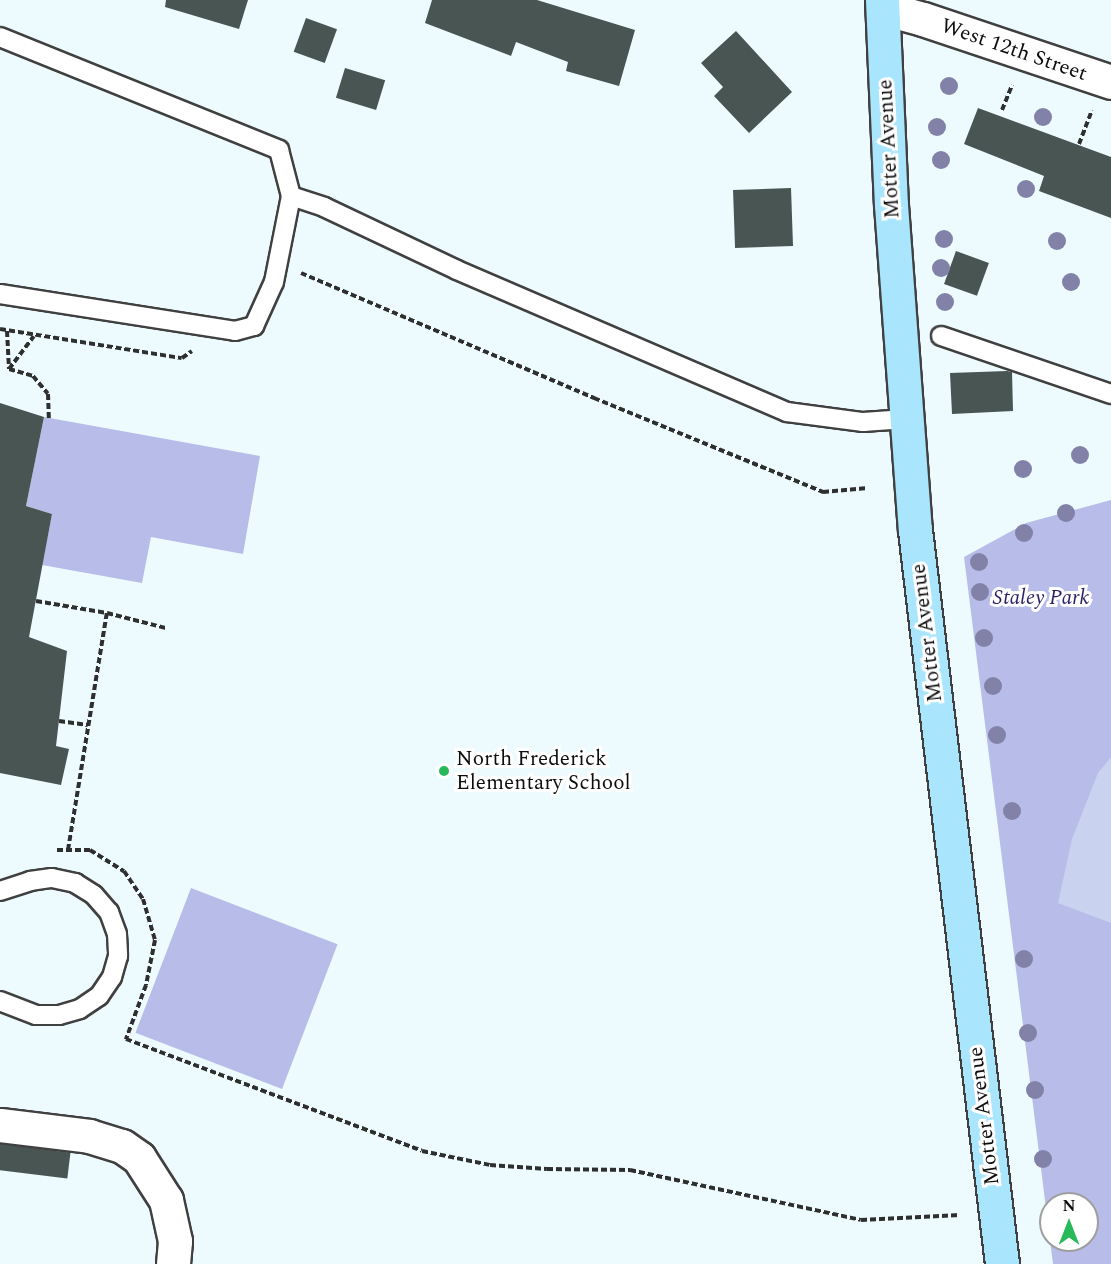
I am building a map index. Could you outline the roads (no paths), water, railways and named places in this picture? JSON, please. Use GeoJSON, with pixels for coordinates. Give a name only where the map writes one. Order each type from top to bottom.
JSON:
{"type":"FeatureCollection","features":[{"type":"Feature","properties":{"kind":"main road","name":"Motter Avenue"},"geometry":{"type":"LineString","coordinates":[[883,4],[891,205],[915,530],[1002,1264]]}},
{"type":"Feature","properties":{"kind":"street","name":"West 12th Street"},"geometry":{"type":"LineString","coordinates":[[883,4],[1103,93]]}},
{"type":"Feature","properties":{"kind":"street"},"geometry":{"type":"LineString","coordinates":[[0,1125],[89,1136],[122,1146],[139,1158],[166,1200],[175,1241],[173,1264]]}},
{"type":"Feature","properties":{"kind":"lane"},"geometry":{"type":"LineString","coordinates":[[0,38],[279,150],[291,196],[274,282],[254,326],[235,331],[0,294]]}},
{"type":"Feature","properties":{"kind":"lane"},"geometry":{"type":"LineString","coordinates":[[291,196],[324,207],[457,270],[787,412],[863,422],[906,419]]}},
{"type":"Feature","properties":{"kind":"lane"},"geometry":{"type":"LineString","coordinates":[[941,336],[1111,394]]}},
{"type":"Feature","properties":{"kind":"lane"},"geometry":{"type":"LineString","coordinates":[[0,891],[30,881],[52,878],[75,883],[94,895],[109,912],[117,934],[118,956],[112,977],[99,996],[80,1009],[59,1016],[36,1015],[0,1001]]}},
{"type":"Feature","properties":{"kind":"place","name":"North Frederick Elementary School"},"geometry":{"type":"Point","coordinates":[444,771]}},
{"type":"Feature","properties":{"kind":"park label","name":"Staley Park"},"geometry":{"type":"Point","coordinates":[1041,598]}}]}
